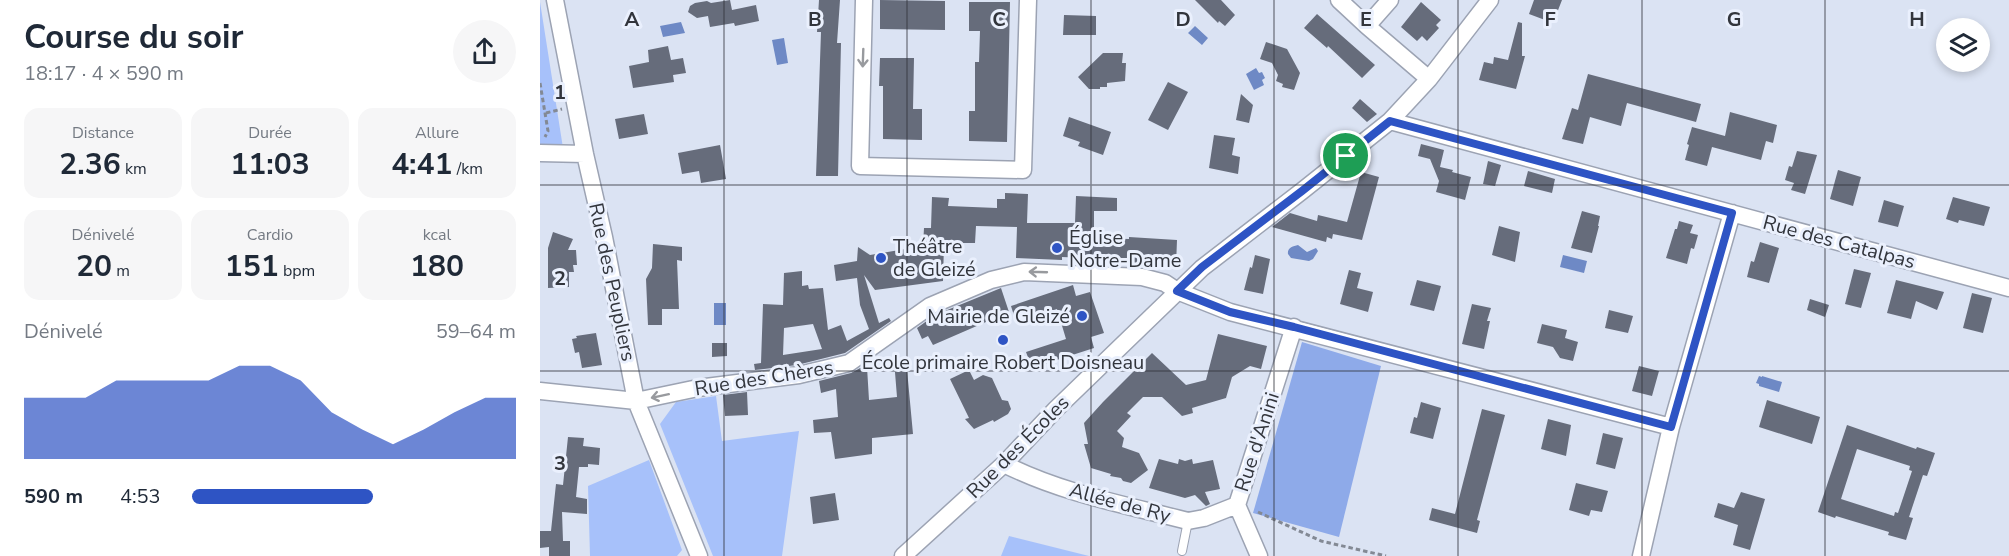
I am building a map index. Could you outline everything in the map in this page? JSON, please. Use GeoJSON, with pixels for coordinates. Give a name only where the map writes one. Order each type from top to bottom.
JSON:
{"type":"FeatureCollection","features":[{"type":"Feature","properties":{"kind":"street","name":"Rue des Peupliers"},"geometry":{"type":"LineString","coordinates":[[555,0],[636,401],[699,556]]}},
{"type":"Feature","properties":{"kind":"street"},"geometry":{"type":"LineString","coordinates":[[864,0],[860,166],[1023,170],[1028,0]]}},
{"type":"Feature","properties":{"kind":"street"},"geometry":{"type":"LineString","coordinates":[[1339,0],[1429,79]]}},
{"type":"Feature","properties":{"kind":"street"},"geometry":{"type":"LineString","coordinates":[[1367,26],[1390,0]]}},
{"type":"Feature","properties":{"kind":"street"},"geometry":{"type":"LineString","coordinates":[[1177,291],[1202,267],[1390,121],[1429,79],[1490,0]]}},
{"type":"Feature","properties":{"kind":"street","name":"Rue des Catalpas"},"geometry":{"type":"LineString","coordinates":[[1390,121],[2009,288]]}},
{"type":"Feature","properties":{"kind":"street"},"geometry":{"type":"LineString","coordinates":[[540,153],[585,154]]}},
{"type":"Feature","properties":{"kind":"street"},"geometry":{"type":"LineString","coordinates":[[1641,556],[1671,427],[1732,213]]}},
{"type":"Feature","properties":{"kind":"street","name":"Rue des Chères"},"geometry":{"type":"LineString","coordinates":[[540,391],[636,401],[698,388],[799,375],[849,363],[930,306],[991,280],[1024,272],[1142,277],[1165,283],[1177,291],[1230,312],[1671,427]]}},
{"type":"Feature","properties":{"kind":"street","name":"Rue des Écoles"},"geometry":{"type":"LineString","coordinates":[[910,553],[1004,464],[1056,409],[1177,291]]}},
{"type":"Feature","properties":{"kind":"street","name":"Rue d'Anini"},"geometry":{"type":"LineString","coordinates":[[1259,556],[1237,505],[1294,327]]}},
{"type":"Feature","properties":{"kind":"street","name":"Allée de Ry"},"geometry":{"type":"LineString","coordinates":[[1004,464],[1066,494],[1188,521],[1204,518],[1237,505]]}},
{"type":"Feature","properties":{"kind":"lane"},"geometry":{"type":"LineString","coordinates":[[1182,551],[1188,521]]}},
{"type":"Feature","properties":{"kind":"path"},"geometry":{"type":"LineString","coordinates":[[540,83],[548,131],[544,139],[540,139]]}},
{"type":"Feature","properties":{"kind":"path"},"geometry":{"type":"LineString","coordinates":[[1237,505],[1263,514],[1321,541],[1386,556]]}},
{"type":"Feature","properties":{"kind":"shaded area"},"geometry":{"type":"Polygon","coordinates":[[[540,2],[563,148],[540,146],[540,2]]]}},
{"type":"Feature","properties":{"kind":"shaded area"},"geometry":{"type":"Polygon","coordinates":[[[681,22],[685,33],[663,37],[660,26],[681,22]]]}},
{"type":"Feature","properties":{"kind":"shaded area"},"geometry":{"type":"Polygon","coordinates":[[[1195,26],[1208,38],[1202,45],[1188,33],[1195,26]]]}},
{"type":"Feature","properties":{"kind":"shaded area"},"geometry":{"type":"Polygon","coordinates":[[[784,38],[788,63],[777,65],[772,40],[784,38]]]}},
{"type":"Feature","properties":{"kind":"shaded area"},"geometry":{"type":"Polygon","coordinates":[[[1256,68],[1265,78],[1262,80],[1264,85],[1254,90],[1246,74],[1256,68]]]}},
{"type":"Feature","properties":{"kind":"shaded area"},"geometry":{"type":"Polygon","coordinates":[[[1298,245],[1307,252],[1316,248],[1318,251],[1309,261],[1291,258],[1288,250],[1298,245]]]}},
{"type":"Feature","properties":{"kind":"shaded area"},"geometry":{"type":"Polygon","coordinates":[[[1563,255],[1587,261],[1584,273],[1560,267],[1563,255]]]}},
{"type":"Feature","properties":{"kind":"shaded area"},"geometry":{"type":"Polygon","coordinates":[[[714,303],[726,303],[726,325],[714,325],[714,303]]]}},
{"type":"Feature","properties":{"kind":"shaded area"},"geometry":{"type":"Polygon","coordinates":[[[1302,342],[1381,366],[1339,537],[1253,513],[1302,342]]]}},
{"type":"Feature","properties":{"kind":"shaded area"},"geometry":{"type":"Polygon","coordinates":[[[1759,376],[1782,382],[1779,392],[1759,386],[1756,383],[1759,376]]]}},
{"type":"Feature","properties":{"kind":"shaded area"},"geometry":{"type":"Polygon","coordinates":[[[716,396],[722,441],[799,431],[782,556],[713,556],[660,424],[676,402],[716,396]]]}},
{"type":"Feature","properties":{"kind":"shaded area"},"geometry":{"type":"Polygon","coordinates":[[[649,460],[682,550],[677,556],[590,556],[588,486],[649,460]]]}},
{"type":"Feature","properties":{"kind":"shaded area"},"geometry":{"type":"Polygon","coordinates":[[[1009,536],[1089,556],[1001,556],[1009,536]]]}},
{"type":"Feature","properties":{"kind":"building"},"geometry":{"type":"Polygon","coordinates":[[[730,0],[732,10],[756,5],[759,21],[735,26],[734,23],[710,27],[708,16],[697,18],[688,12],[690,6],[695,3],[730,0]]]}},
{"type":"Feature","properties":{"kind":"building"},"geometry":{"type":"Polygon","coordinates":[[[819,0],[840,0],[837,43],[841,43],[838,176],[816,176],[821,32],[817,32],[819,0]]]}},
{"type":"Feature","properties":{"kind":"building"},"geometry":{"type":"Polygon","coordinates":[[[880,0],[945,1],[945,30],[880,29],[880,0]]]}},
{"type":"Feature","properties":{"kind":"building"},"geometry":{"type":"Polygon","coordinates":[[[1195,0],[1221,0],[1235,15],[1225,26],[1219,21],[1218,23],[1195,0]]]}},
{"type":"Feature","properties":{"kind":"building"},"geometry":{"type":"Polygon","coordinates":[[[1534,0],[1562,0],[1553,23],[1529,14],[1534,0]]]}},
{"type":"Feature","properties":{"kind":"building"},"geometry":{"type":"Polygon","coordinates":[[[969,2],[1010,2],[1007,142],[969,141],[969,111],[975,111],[975,62],[979,62],[980,31],[969,31],[969,2]]]}},
{"type":"Feature","properties":{"kind":"building"},"geometry":{"type":"Polygon","coordinates":[[[1421,2],[1441,20],[1436,25],[1439,28],[1427,41],[1422,36],[1417,41],[1401,27],[1421,2]]]}},
{"type":"Feature","properties":{"kind":"building"},"geometry":{"type":"Polygon","coordinates":[[[1317,14],[1375,65],[1362,78],[1328,46],[1327,48],[1304,28],[1317,14]]]}},
{"type":"Feature","properties":{"kind":"building"},"geometry":{"type":"Polygon","coordinates":[[[1064,15],[1096,16],[1096,35],[1063,35],[1064,15]]]}},
{"type":"Feature","properties":{"kind":"building"},"geometry":{"type":"Polygon","coordinates":[[[1518,22],[1522,23],[1522,56],[1525,56],[1516,89],[1479,80],[1484,62],[1493,64],[1494,57],[1508,60],[1518,22]]]}},
{"type":"Feature","properties":{"kind":"building"},"geometry":{"type":"Polygon","coordinates":[[[1266,42],[1287,49],[1300,73],[1294,90],[1282,87],[1283,84],[1276,81],[1278,75],[1272,63],[1260,59],[1266,42]]]}},
{"type":"Feature","properties":{"kind":"building"},"geometry":{"type":"Polygon","coordinates":[[[668,46],[671,60],[683,58],[686,73],[673,75],[674,82],[633,88],[629,66],[649,62],[648,50],[668,46]]]}},
{"type":"Feature","properties":{"kind":"building"},"geometry":{"type":"Polygon","coordinates":[[[1103,53],[1123,53],[1122,63],[1126,63],[1125,81],[1107,83],[1107,87],[1100,87],[1100,89],[1089,89],[1078,77],[1103,53]]]}},
{"type":"Feature","properties":{"kind":"building"},"geometry":{"type":"Polygon","coordinates":[[[880,58],[914,58],[913,109],[922,109],[922,140],[883,139],[883,86],[879,86],[880,58]]]}},
{"type":"Feature","properties":{"kind":"building"},"geometry":{"type":"Polygon","coordinates":[[[1588,74],[1701,104],[1696,122],[1627,103],[1621,126],[1590,117],[1583,144],[1562,139],[1572,108],[1578,110],[1588,74]]]}},
{"type":"Feature","properties":{"kind":"building"},"geometry":{"type":"Polygon","coordinates":[[[1168,82],[1188,92],[1168,130],[1148,120],[1168,82]]]}},
{"type":"Feature","properties":{"kind":"building"},"geometry":{"type":"Polygon","coordinates":[[[1241,94],[1253,105],[1249,123],[1236,120],[1241,94]]]}},
{"type":"Feature","properties":{"kind":"building"},"geometry":{"type":"Polygon","coordinates":[[[1360,99],[1377,114],[1367,122],[1352,108],[1360,99]]]}},
{"type":"Feature","properties":{"kind":"building"},"geometry":{"type":"Polygon","coordinates":[[[1730,112],[1777,125],[1773,143],[1766,141],[1761,160],[1712,147],[1707,166],[1685,160],[1692,127],[1725,136],[1730,112]]]}},
{"type":"Feature","properties":{"kind":"building"},"geometry":{"type":"Polygon","coordinates":[[[644,114],[648,134],[619,139],[615,119],[644,114]]]}},
{"type":"Feature","properties":{"kind":"building"},"geometry":{"type":"Polygon","coordinates":[[[1069,117],[1111,132],[1103,155],[1078,146],[1080,142],[1063,136],[1069,117]]]}},
{"type":"Feature","properties":{"kind":"building"},"geometry":{"type":"Polygon","coordinates":[[[1214,135],[1235,138],[1232,155],[1240,157],[1238,174],[1209,168],[1214,135]]]}},
{"type":"Feature","properties":{"kind":"building"},"geometry":{"type":"Polygon","coordinates":[[[1421,144],[1444,150],[1440,167],[1471,177],[1465,200],[1436,192],[1439,181],[1430,159],[1418,156],[1421,144]]]}},
{"type":"Feature","properties":{"kind":"building"},"geometry":{"type":"Polygon","coordinates":[[[720,145],[726,179],[701,183],[699,171],[682,174],[678,153],[720,145]]]}},
{"type":"Feature","properties":{"kind":"building"},"geometry":{"type":"Polygon","coordinates":[[[1797,151],[1817,155],[1805,194],[1791,190],[1794,183],[1785,180],[1797,151]]]}},
{"type":"Feature","properties":{"kind":"building"},"geometry":{"type":"Polygon","coordinates":[[[1488,161],[1501,165],[1495,186],[1483,184],[1488,161]]]}},
{"type":"Feature","properties":{"kind":"building"},"geometry":{"type":"Polygon","coordinates":[[[1838,170],[1861,177],[1853,206],[1830,199],[1838,170]]]}},
{"type":"Feature","properties":{"kind":"building"},"geometry":{"type":"Polygon","coordinates":[[[1528,171],[1555,179],[1552,193],[1524,186],[1528,171]]]}},
{"type":"Feature","properties":{"kind":"building"},"geometry":{"type":"Polygon","coordinates":[[[1361,172],[1379,177],[1362,240],[1333,234],[1332,239],[1327,237],[1326,242],[1272,227],[1290,213],[1317,221],[1318,215],[1347,222],[1361,172]]]}},
{"type":"Feature","properties":{"kind":"building"},"geometry":{"type":"Polygon","coordinates":[[[1005,193],[1028,194],[1027,223],[1075,223],[1076,196],[1117,198],[1117,211],[1094,211],[1094,238],[1129,239],[1129,237],[1177,240],[1176,266],[1112,263],[1112,259],[1016,258],[1017,227],[976,226],[975,243],[944,243],[943,281],[875,290],[864,275],[879,323],[889,318],[891,321],[845,353],[797,365],[755,370],[754,364],[761,363],[763,304],[783,305],[784,273],[802,271],[802,286],[808,285],[809,289],[823,288],[828,330],[841,325],[847,341],[869,329],[860,305],[857,278],[836,281],[834,265],[857,261],[858,247],[870,255],[923,246],[924,228],[931,228],[932,197],[949,198],[948,206],[997,208],[997,199],[1005,199],[1005,193]],[[813,324],[784,328],[783,355],[822,349],[813,324]]]}},
{"type":"Feature","properties":{"kind":"building"},"geometry":{"type":"Polygon","coordinates":[[[1953,197],[1990,207],[1984,226],[1946,219],[1953,197]]]}},
{"type":"Feature","properties":{"kind":"building"},"geometry":{"type":"Polygon","coordinates":[[[1884,200],[1904,206],[1898,227],[1878,222],[1884,200]]]}},
{"type":"Feature","properties":{"kind":"building"},"geometry":{"type":"Polygon","coordinates":[[[1582,211],[1600,216],[1592,253],[1571,248],[1582,211]]]}},
{"type":"Feature","properties":{"kind":"building"},"geometry":{"type":"Polygon","coordinates":[[[1679,221],[1693,225],[1690,233],[1698,235],[1694,249],[1691,248],[1687,264],[1666,258],[1679,221]]]}},
{"type":"Feature","properties":{"kind":"building"},"geometry":{"type":"Polygon","coordinates":[[[1499,226],[1520,232],[1515,262],[1492,255],[1499,226]]]}},
{"type":"Feature","properties":{"kind":"building"},"geometry":{"type":"Polygon","coordinates":[[[553,232],[573,239],[568,250],[576,250],[577,265],[573,265],[574,272],[569,272],[569,287],[548,288],[548,248],[553,232]]]}},
{"type":"Feature","properties":{"kind":"building"},"geometry":{"type":"Polygon","coordinates":[[[1760,242],[1779,248],[1769,283],[1747,277],[1751,261],[1754,262],[1760,242]]]}},
{"type":"Feature","properties":{"kind":"building"},"geometry":{"type":"Polygon","coordinates":[[[653,244],[682,247],[682,261],[677,260],[679,309],[662,309],[662,325],[648,325],[646,279],[652,268],[653,244]]]}},
{"type":"Feature","properties":{"kind":"building"},"geometry":{"type":"Polygon","coordinates":[[[1255,255],[1270,259],[1263,294],[1244,290],[1255,255]]]}},
{"type":"Feature","properties":{"kind":"building"},"geometry":{"type":"Polygon","coordinates":[[[1854,269],[1871,273],[1861,308],[1845,304],[1854,269]]]}},
{"type":"Feature","properties":{"kind":"building"},"geometry":{"type":"Polygon","coordinates":[[[1349,270],[1361,273],[1357,288],[1373,292],[1368,312],[1340,304],[1349,270]]]}},
{"type":"Feature","properties":{"kind":"building"},"geometry":{"type":"Polygon","coordinates":[[[1417,280],[1441,286],[1434,311],[1410,305],[1417,280]]]}},
{"type":"Feature","properties":{"kind":"building"},"geometry":{"type":"Polygon","coordinates":[[[1896,280],[1944,292],[1937,310],[1916,301],[1911,319],[1887,313],[1896,280]]]}},
{"type":"Feature","properties":{"kind":"building"},"geometry":{"type":"Polygon","coordinates":[[[1073,285],[1076,296],[1090,292],[1104,333],[1091,337],[1094,348],[1032,368],[1026,352],[1066,339],[1057,309],[1016,322],[1011,306],[1073,285]]]}},
{"type":"Feature","properties":{"kind":"building"},"geometry":{"type":"Polygon","coordinates":[[[1001,288],[1009,312],[933,345],[928,336],[922,339],[917,328],[935,315],[1001,288]]]}},
{"type":"Feature","properties":{"kind":"building"},"geometry":{"type":"Polygon","coordinates":[[[1972,293],[1992,298],[1983,333],[1963,328],[1972,293]]]}},
{"type":"Feature","properties":{"kind":"building"},"geometry":{"type":"Polygon","coordinates":[[[1810,299],[1829,305],[1825,317],[1807,310],[1810,299]]]}},
{"type":"Feature","properties":{"kind":"building"},"geometry":{"type":"Polygon","coordinates":[[[1472,304],[1491,308],[1484,349],[1462,344],[1472,304]]]}},
{"type":"Feature","properties":{"kind":"building"},"geometry":{"type":"Polygon","coordinates":[[[1609,310],[1633,316],[1628,333],[1605,328],[1609,310]]]}},
{"type":"Feature","properties":{"kind":"building"},"geometry":{"type":"Polygon","coordinates":[[[1542,324],[1567,330],[1565,338],[1578,342],[1573,361],[1560,358],[1553,347],[1537,343],[1542,324]]]}},
{"type":"Feature","properties":{"kind":"building"},"geometry":{"type":"Polygon","coordinates":[[[596,333],[602,365],[582,368],[579,352],[575,353],[572,339],[577,338],[576,336],[596,333]]]}},
{"type":"Feature","properties":{"kind":"building"},"geometry":{"type":"Polygon","coordinates":[[[1218,334],[1267,346],[1261,369],[1250,366],[1232,377],[1226,398],[1192,408],[1193,413],[1182,416],[1162,397],[1143,397],[1127,413],[1131,416],[1117,431],[1124,438],[1122,447],[1139,453],[1148,470],[1131,483],[1091,468],[1084,444],[1088,444],[1084,423],[1103,402],[1152,353],[1186,385],[1206,380],[1218,334]]]}},
{"type":"Feature","properties":{"kind":"building"},"geometry":{"type":"Polygon","coordinates":[[[712,343],[727,343],[727,356],[712,357],[712,343]]]}},
{"type":"Feature","properties":{"kind":"building"},"geometry":{"type":"Polygon","coordinates":[[[906,359],[913,434],[872,438],[872,454],[835,459],[831,432],[814,433],[813,420],[838,417],[836,389],[821,393],[819,381],[867,367],[869,400],[897,397],[894,360],[906,359]]]}},
{"type":"Feature","properties":{"kind":"building"},"geometry":{"type":"Polygon","coordinates":[[[1639,366],[1659,371],[1652,396],[1632,391],[1639,366]]]}},
{"type":"Feature","properties":{"kind":"building"},"geometry":{"type":"Polygon","coordinates":[[[969,370],[974,380],[983,375],[992,378],[1002,400],[1008,401],[1011,409],[1008,414],[994,422],[993,420],[974,429],[965,419],[969,418],[950,379],[969,370]]]}},
{"type":"Feature","properties":{"kind":"building"},"geometry":{"type":"Polygon","coordinates":[[[747,392],[748,415],[725,416],[723,395],[747,392]]]}},
{"type":"Feature","properties":{"kind":"building"},"geometry":{"type":"Polygon","coordinates":[[[1767,400],[1820,417],[1812,444],[1759,427],[1767,400]]]}},
{"type":"Feature","properties":{"kind":"building"},"geometry":{"type":"Polygon","coordinates":[[[1421,402],[1441,408],[1433,439],[1410,433],[1421,402]]]}},
{"type":"Feature","properties":{"kind":"building"},"geometry":{"type":"Polygon","coordinates":[[[1482,409],[1505,415],[1477,520],[1480,521],[1477,533],[1429,520],[1432,508],[1455,514],[1482,409]]]}},
{"type":"Feature","properties":{"kind":"building"},"geometry":{"type":"Polygon","coordinates":[[[1548,419],[1571,425],[1566,456],[1541,449],[1548,419]]]}},
{"type":"Feature","properties":{"kind":"building"},"geometry":{"type":"Polygon","coordinates":[[[1847,425],[1916,449],[1917,447],[1935,453],[1927,476],[1923,475],[1909,517],[1913,518],[1906,540],[1888,535],[1889,532],[1818,512],[1847,425]],[[1857,449],[1841,499],[1894,516],[1895,512],[1898,513],[1912,471],[1909,470],[1910,466],[1857,449]]]}},
{"type":"Feature","properties":{"kind":"building"},"geometry":{"type":"Polygon","coordinates":[[[1603,433],[1623,438],[1615,469],[1596,464],[1603,433]]]}},
{"type":"Feature","properties":{"kind":"building"},"geometry":{"type":"Polygon","coordinates":[[[568,437],[584,438],[583,446],[600,448],[599,465],[588,464],[588,467],[579,467],[576,497],[587,499],[587,514],[562,512],[563,541],[570,541],[570,556],[549,556],[549,547],[540,548],[540,531],[551,531],[556,484],[563,485],[568,437]]]}},
{"type":"Feature","properties":{"kind":"building"},"geometry":{"type":"Polygon","coordinates":[[[1159,459],[1178,464],[1179,459],[1185,461],[1192,459],[1193,464],[1213,460],[1220,489],[1205,492],[1210,504],[1206,506],[1195,495],[1185,498],[1149,488],[1159,459]]]}},
{"type":"Feature","properties":{"kind":"building"},"geometry":{"type":"Polygon","coordinates":[[[1576,483],[1608,491],[1602,512],[1591,510],[1589,516],[1569,510],[1576,483]]]}},
{"type":"Feature","properties":{"kind":"building"},"geometry":{"type":"Polygon","coordinates":[[[1741,492],[1765,499],[1750,550],[1733,545],[1738,525],[1714,517],[1718,503],[1734,508],[1741,492]]]}},
{"type":"Feature","properties":{"kind":"building"},"geometry":{"type":"Polygon","coordinates":[[[835,493],[839,520],[813,524],[810,497],[835,493]]]}},
{"type":"Feature","properties":{"kind":"place","name":"Église Notre-Dame"},"geometry":{"type":"Point","coordinates":[1057,248]}},
{"type":"Feature","properties":{"kind":"place","name":"Théâtre de Gleizé"},"geometry":{"type":"Point","coordinates":[881,258]}},
{"type":"Feature","properties":{"kind":"place","name":"Mairie de Gleizé"},"geometry":{"type":"Point","coordinates":[1082,316]}},
{"type":"Feature","properties":{"kind":"place","name":"École primaire Robert Doisneau"},"geometry":{"type":"Point","coordinates":[1003,340]}},
{"type":"Feature","properties":{"kind":"route"},"geometry":{"type":"LineString","coordinates":[[1390,121],[1732,213],[1671,427],[1230,312],[1177,291],[1202,267],[1346,156],[1390,121]]}}]}
